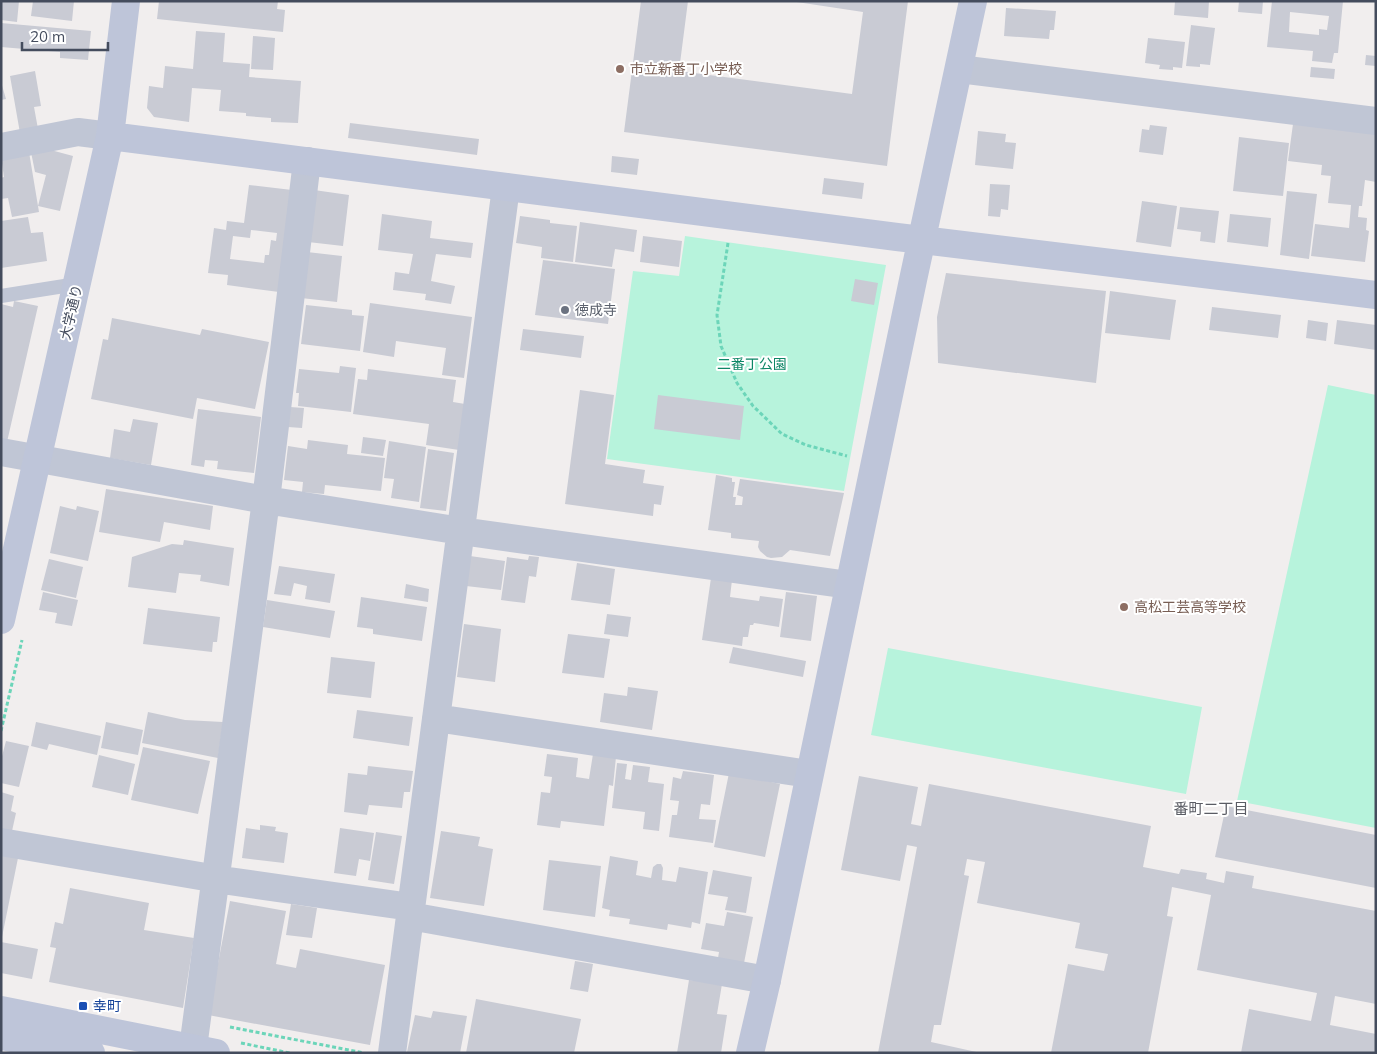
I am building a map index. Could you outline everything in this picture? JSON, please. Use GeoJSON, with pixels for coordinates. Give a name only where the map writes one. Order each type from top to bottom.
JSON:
{"type":"FeatureCollection","features":[{"type":"Feature","properties":{"kind":"street","name":"大学通り"},"geometry":{"type":"LineString","coordinates":[[1,620],[110,136],[126,1]]}},
{"type":"Feature","properties":{"kind":"street"},"geometry":{"type":"LineString","coordinates":[[750,1053],[973,1]]}},
{"type":"Feature","properties":{"kind":"street"},"geometry":{"type":"LineString","coordinates":[[959,68],[1376,121]]}},
{"type":"Feature","properties":{"kind":"street"},"geometry":{"type":"LineString","coordinates":[[1,147],[78,132],[1376,295]]}},
{"type":"Feature","properties":{"kind":"street"},"geometry":{"type":"LineString","coordinates":[[1,1010],[204,1050],[197,1020],[266,500],[308,161]]}},
{"type":"Feature","properties":{"kind":"street"},"geometry":{"type":"LineString","coordinates":[[392,1053],[506,187]]}},
{"type":"Feature","properties":{"kind":"street"},"geometry":{"type":"LineString","coordinates":[[1,452],[266,500],[461,531],[849,585]]}},
{"type":"Feature","properties":{"kind":"street"},"geometry":{"type":"LineString","coordinates":[[436,718],[809,774]]}},
{"type":"Feature","properties":{"kind":"street"},"geometry":{"type":"LineString","coordinates":[[1,842],[411,912],[767,980]]}},
{"type":"Feature","properties":{"kind":"street"},"geometry":{"type":"LineString","coordinates":[[1,1036],[91,1053]]}},
{"type":"Feature","properties":{"kind":"lane"},"geometry":{"type":"LineString","coordinates":[[1,296],[77,284]]}},
{"type":"Feature","properties":{"kind":"path"},"geometry":{"type":"LineString","coordinates":[[729,236],[718,315],[721,346],[737,383],[753,406],[782,434],[806,445],[851,457]]}},
{"type":"Feature","properties":{"kind":"path"},"geometry":{"type":"LineString","coordinates":[[197,1020],[364,1053]]}},
{"type":"Feature","properties":{"kind":"green space","name":"二番丁公園"},"geometry":{"type":"Polygon","coordinates":[[[685,236],[886,265],[844,491],[607,459],[633,271],[679,276],[685,236]]]}},
{"type":"Feature","properties":{"kind":"green space"},"geometry":{"type":"Polygon","coordinates":[[[1328,385],[1376,395],[1376,828],[1237,801],[1328,385]]]}},
{"type":"Feature","properties":{"kind":"green space"},"geometry":{"type":"Polygon","coordinates":[[[888,648],[1202,707],[1186,794],[871,735],[888,648]]]}},
{"type":"Feature","properties":{"kind":"building"},"geometry":{"type":"Polygon","coordinates":[[[1,1],[19,1],[17,22],[1,20],[1,1]]]}},
{"type":"Feature","properties":{"kind":"building"},"geometry":{"type":"Polygon","coordinates":[[[33,1],[74,1],[72,21],[31,16],[33,1]]]}},
{"type":"Feature","properties":{"kind":"building"},"geometry":{"type":"Polygon","coordinates":[[[159,1],[278,1],[277,9],[285,10],[283,32],[157,19],[159,1]]]}},
{"type":"Feature","properties":{"kind":"building"},"geometry":{"type":"Polygon","coordinates":[[[641,1],[688,1],[679,71],[852,94],[863,12],[790,1],[908,1],[887,166],[624,132],[641,1]]]}},
{"type":"Feature","properties":{"kind":"building"},"geometry":{"type":"Polygon","coordinates":[[[1175,1],[1209,1],[1208,18],[1174,15],[1175,1]]]}},
{"type":"Feature","properties":{"kind":"building"},"geometry":{"type":"Polygon","coordinates":[[[1239,1],[1263,1],[1262,14],[1238,12],[1239,1]]]}},
{"type":"Feature","properties":{"kind":"building"},"geometry":{"type":"Polygon","coordinates":[[[1272,1],[1343,1],[1338,53],[1334,53],[1332,63],[1312,61],[1313,51],[1267,47],[1272,1]],[[1290,12],[1289,32],[1319,35],[1319,29],[1327,30],[1329,16],[1290,12]]]}},
{"type":"Feature","properties":{"kind":"building"},"geometry":{"type":"Polygon","coordinates":[[[1006,8],[1056,11],[1054,30],[1050,30],[1049,39],[1004,36],[1006,8]]]}},
{"type":"Feature","properties":{"kind":"building"},"geometry":{"type":"Polygon","coordinates":[[[1,23],[91,31],[88,60],[60,58],[60,52],[1,47],[1,23]]]}},
{"type":"Feature","properties":{"kind":"building"},"geometry":{"type":"Polygon","coordinates":[[[1191,25],[1215,28],[1210,65],[1200,64],[1200,67],[1186,66],[1191,25]]]}},
{"type":"Feature","properties":{"kind":"building"},"geometry":{"type":"Polygon","coordinates":[[[196,31],[225,33],[223,62],[250,64],[249,77],[301,81],[298,123],[271,122],[271,118],[246,116],[246,113],[219,111],[221,90],[192,88],[189,122],[154,117],[147,108],[149,86],[163,88],[165,66],[193,69],[196,31]]]}},
{"type":"Feature","properties":{"kind":"building"},"geometry":{"type":"Polygon","coordinates":[[[253,36],[275,38],[273,70],[251,69],[253,36]]]}},
{"type":"Feature","properties":{"kind":"building"},"geometry":{"type":"Polygon","coordinates":[[[1148,38],[1185,42],[1182,68],[1173,67],[1173,70],[1159,69],[1160,65],[1145,63],[1148,38]]]}},
{"type":"Feature","properties":{"kind":"building"},"geometry":{"type":"Polygon","coordinates":[[[1366,55],[1376,56],[1376,66],[1365,65],[1366,55]]]}},
{"type":"Feature","properties":{"kind":"building"},"geometry":{"type":"Polygon","coordinates":[[[1311,67],[1335,69],[1334,79],[1310,77],[1311,67]]]}},
{"type":"Feature","properties":{"kind":"building"},"geometry":{"type":"Polygon","coordinates":[[[35,71],[41,106],[34,107],[38,129],[20,133],[10,76],[35,71]]]}},
{"type":"Feature","properties":{"kind":"building"},"geometry":{"type":"Polygon","coordinates":[[[1,82],[6,99],[1,100],[1,82]]]}},
{"type":"Feature","properties":{"kind":"building"},"geometry":{"type":"Polygon","coordinates":[[[350,123],[479,139],[477,155],[348,138],[350,123]]]}},
{"type":"Feature","properties":{"kind":"building"},"geometry":{"type":"Polygon","coordinates":[[[1293,124],[1376,134],[1376,182],[1365,180],[1362,206],[1359,206],[1358,217],[1367,218],[1366,230],[1369,231],[1365,262],[1311,256],[1315,224],[1349,228],[1351,205],[1328,203],[1331,176],[1321,175],[1322,165],[1288,161],[1293,124]]]}},
{"type":"Feature","properties":{"kind":"building"},"geometry":{"type":"Polygon","coordinates":[[[1150,125],[1167,127],[1163,155],[1139,152],[1142,129],[1149,130],[1150,125]]]}},
{"type":"Feature","properties":{"kind":"building"},"geometry":{"type":"Polygon","coordinates":[[[978,131],[1006,134],[1005,142],[1016,143],[1013,169],[975,165],[978,131]]]}},
{"type":"Feature","properties":{"kind":"building"},"geometry":{"type":"Polygon","coordinates":[[[1239,137],[1289,143],[1283,196],[1233,191],[1239,137]]]}},
{"type":"Feature","properties":{"kind":"building"},"geometry":{"type":"Polygon","coordinates":[[[47,149],[73,156],[60,211],[38,206],[46,175],[35,172],[31,152],[47,149]]]}},
{"type":"Feature","properties":{"kind":"building"},"geometry":{"type":"Polygon","coordinates":[[[29,152],[39,212],[12,217],[8,198],[1,199],[1,178],[4,177],[1,157],[29,152]]]}},
{"type":"Feature","properties":{"kind":"building"},"geometry":{"type":"Polygon","coordinates":[[[612,156],[639,159],[637,175],[611,172],[612,156]]]}},
{"type":"Feature","properties":{"kind":"building"},"geometry":{"type":"Polygon","coordinates":[[[824,178],[864,183],[862,199],[822,194],[824,178]]]}},
{"type":"Feature","properties":{"kind":"building"},"geometry":{"type":"Polygon","coordinates":[[[990,184],[1010,185],[1008,210],[1001,209],[1000,217],[988,216],[990,184]]]}},
{"type":"Feature","properties":{"kind":"building"},"geometry":{"type":"Polygon","coordinates":[[[249,185],[292,190],[279,292],[227,285],[228,275],[208,273],[214,228],[226,230],[227,221],[244,223],[249,185]],[[251,230],[250,238],[233,236],[230,259],[264,263],[265,255],[269,255],[271,240],[276,241],[277,233],[251,230]]]}},
{"type":"Feature","properties":{"kind":"building"},"geometry":{"type":"Polygon","coordinates":[[[314,190],[349,195],[343,246],[308,242],[314,190]]]}},
{"type":"Feature","properties":{"kind":"building"},"geometry":{"type":"Polygon","coordinates":[[[1287,191],[1317,194],[1309,259],[1280,255],[1287,191]]]}},
{"type":"Feature","properties":{"kind":"building"},"geometry":{"type":"Polygon","coordinates":[[[1142,201],[1177,206],[1171,247],[1136,242],[1142,201]]]}},
{"type":"Feature","properties":{"kind":"building"},"geometry":{"type":"Polygon","coordinates":[[[1180,207],[1219,211],[1215,243],[1200,241],[1201,232],[1177,229],[1180,207]]]}},
{"type":"Feature","properties":{"kind":"building"},"geometry":{"type":"Polygon","coordinates":[[[382,214],[432,221],[430,238],[473,243],[471,258],[436,254],[431,281],[455,286],[451,304],[425,300],[426,294],[393,290],[395,272],[409,274],[413,254],[378,250],[382,214]]]}},
{"type":"Feature","properties":{"kind":"building"},"geometry":{"type":"Polygon","coordinates":[[[1230,214],[1271,218],[1268,247],[1227,242],[1230,214]]]}},
{"type":"Feature","properties":{"kind":"building"},"geometry":{"type":"Polygon","coordinates":[[[520,216],[550,220],[550,223],[577,226],[573,262],[541,258],[542,247],[516,243],[520,216]]]}},
{"type":"Feature","properties":{"kind":"building"},"geometry":{"type":"Polygon","coordinates":[[[28,217],[31,233],[43,232],[47,261],[1,268],[1,221],[28,217]]]}},
{"type":"Feature","properties":{"kind":"building"},"geometry":{"type":"Polygon","coordinates":[[[580,222],[637,230],[634,252],[615,249],[612,267],[575,262],[580,222]]]}},
{"type":"Feature","properties":{"kind":"building"},"geometry":{"type":"Polygon","coordinates":[[[643,236],[682,241],[679,267],[640,262],[643,236]]]}},
{"type":"Feature","properties":{"kind":"building"},"geometry":{"type":"Polygon","coordinates":[[[307,252],[342,256],[337,302],[301,298],[307,252]]]}},
{"type":"Feature","properties":{"kind":"building"},"geometry":{"type":"Polygon","coordinates":[[[543,260],[615,269],[608,324],[535,315],[543,260]]]}},
{"type":"Feature","properties":{"kind":"building"},"geometry":{"type":"Polygon","coordinates":[[[946,273],[1106,291],[1096,383],[938,363],[937,317],[946,273]]]}},
{"type":"Feature","properties":{"kind":"building"},"geometry":{"type":"Polygon","coordinates":[[[855,279],[878,283],[874,305],[851,301],[855,279]]]}},
{"type":"Feature","properties":{"kind":"building"},"geometry":{"type":"Polygon","coordinates":[[[1110,291],[1176,300],[1170,340],[1105,333],[1110,291]]]}},
{"type":"Feature","properties":{"kind":"building"},"geometry":{"type":"Polygon","coordinates":[[[14,301],[38,306],[7,442],[1,440],[1,304],[13,307],[14,301]]]}},
{"type":"Feature","properties":{"kind":"building"},"geometry":{"type":"Polygon","coordinates":[[[370,303],[472,317],[464,378],[442,375],[446,348],[396,341],[394,357],[363,352],[370,303]]]}},
{"type":"Feature","properties":{"kind":"building"},"geometry":{"type":"Polygon","coordinates":[[[306,305],[352,310],[352,315],[364,316],[360,351],[301,344],[306,305]]]}},
{"type":"Feature","properties":{"kind":"building"},"geometry":{"type":"Polygon","coordinates":[[[1212,307],[1281,315],[1278,338],[1209,330],[1212,307]]]}},
{"type":"Feature","properties":{"kind":"building"},"geometry":{"type":"Polygon","coordinates":[[[112,318],[200,335],[202,329],[269,342],[255,409],[197,398],[193,419],[91,399],[103,339],[108,340],[112,318]]]}},
{"type":"Feature","properties":{"kind":"building"},"geometry":{"type":"Polygon","coordinates":[[[1308,320],[1328,323],[1326,341],[1306,338],[1308,320]]]}},
{"type":"Feature","properties":{"kind":"building"},"geometry":{"type":"Polygon","coordinates":[[[1337,320],[1376,325],[1376,350],[1334,344],[1337,320]]]}},
{"type":"Feature","properties":{"kind":"building"},"geometry":{"type":"Polygon","coordinates":[[[523,329],[584,336],[581,358],[520,350],[523,329]]]}},
{"type":"Feature","properties":{"kind":"building"},"geometry":{"type":"Polygon","coordinates":[[[340,366],[356,368],[351,412],[298,406],[299,393],[296,393],[299,369],[339,373],[340,366]]]}},
{"type":"Feature","properties":{"kind":"building"},"geometry":{"type":"Polygon","coordinates":[[[368,369],[456,380],[453,402],[465,404],[459,450],[426,445],[429,424],[353,414],[358,379],[367,380],[368,369]]]}},
{"type":"Feature","properties":{"kind":"building"},"geometry":{"type":"Polygon","coordinates":[[[580,390],[614,395],[605,464],[645,470],[643,483],[664,486],[661,505],[654,504],[653,516],[565,504],[580,390]]]}},
{"type":"Feature","properties":{"kind":"building"},"geometry":{"type":"Polygon","coordinates":[[[658,395],[744,406],[740,440],[654,429],[658,395]]]}},
{"type":"Feature","properties":{"kind":"building"},"geometry":{"type":"Polygon","coordinates":[[[290,407],[304,408],[302,428],[288,427],[290,407]]]}},
{"type":"Feature","properties":{"kind":"building"},"geometry":{"type":"Polygon","coordinates":[[[198,409],[261,417],[254,473],[217,469],[218,461],[205,460],[204,467],[191,465],[198,409]]]}},
{"type":"Feature","properties":{"kind":"building"},"geometry":{"type":"Polygon","coordinates":[[[133,419],[158,423],[151,465],[110,458],[114,429],[130,432],[133,419]]]}},
{"type":"Feature","properties":{"kind":"building"},"geometry":{"type":"Polygon","coordinates":[[[363,437],[386,440],[383,456],[361,453],[363,437]]]}},
{"type":"Feature","properties":{"kind":"building"},"geometry":{"type":"Polygon","coordinates":[[[308,440],[348,445],[347,454],[385,458],[381,491],[325,485],[324,494],[302,492],[303,482],[284,480],[288,446],[307,449],[308,440]]]}},
{"type":"Feature","properties":{"kind":"building"},"geometry":{"type":"Polygon","coordinates":[[[389,441],[426,447],[419,502],[391,498],[394,479],[384,478],[389,441]]]}},
{"type":"Feature","properties":{"kind":"building"},"geometry":{"type":"Polygon","coordinates":[[[428,449],[454,453],[446,511],[420,508],[428,449]]]}},
{"type":"Feature","properties":{"kind":"building"},"geometry":{"type":"Polygon","coordinates":[[[716,475],[732,478],[732,482],[735,482],[733,497],[736,497],[735,505],[742,505],[743,497],[737,495],[740,479],[844,493],[830,556],[790,550],[782,557],[771,558],[760,551],[758,547],[759,541],[731,538],[731,533],[708,530],[716,475]]]}},
{"type":"Feature","properties":{"kind":"building"},"geometry":{"type":"Polygon","coordinates":[[[106,489],[213,506],[210,530],[164,522],[160,542],[99,532],[106,489]]]}},
{"type":"Feature","properties":{"kind":"building"},"geometry":{"type":"Polygon","coordinates":[[[60,506],[76,510],[77,506],[99,511],[88,561],[50,553],[60,506]]]}},
{"type":"Feature","properties":{"kind":"building"},"geometry":{"type":"Polygon","coordinates":[[[184,540],[234,548],[229,586],[200,581],[201,575],[179,573],[176,593],[128,587],[132,557],[172,544],[183,545],[184,540]]]}},
{"type":"Feature","properties":{"kind":"building"},"geometry":{"type":"Polygon","coordinates":[[[470,556],[505,561],[501,590],[466,586],[470,556]]]}},
{"type":"Feature","properties":{"kind":"building"},"geometry":{"type":"Polygon","coordinates":[[[529,556],[539,557],[536,577],[529,576],[525,603],[501,600],[507,557],[528,560],[529,556]]]}},
{"type":"Feature","properties":{"kind":"building"},"geometry":{"type":"Polygon","coordinates":[[[49,559],[83,567],[76,598],[41,590],[49,559]]]}},
{"type":"Feature","properties":{"kind":"building"},"geometry":{"type":"Polygon","coordinates":[[[577,563],[615,569],[610,605],[571,600],[577,563]]]}},
{"type":"Feature","properties":{"kind":"building"},"geometry":{"type":"Polygon","coordinates":[[[279,566],[335,574],[330,603],[305,599],[307,586],[294,583],[291,596],[274,594],[279,566]]]}},
{"type":"Feature","properties":{"kind":"building"},"geometry":{"type":"Polygon","coordinates":[[[711,578],[732,580],[730,597],[759,601],[760,596],[783,599],[779,627],[754,623],[750,625],[748,637],[743,637],[742,646],[702,640],[711,578]]]}},
{"type":"Feature","properties":{"kind":"building"},"geometry":{"type":"Polygon","coordinates":[[[406,584],[429,589],[428,602],[404,598],[406,584]]]}},
{"type":"Feature","properties":{"kind":"building"},"geometry":{"type":"Polygon","coordinates":[[[43,592],[78,600],[72,626],[55,623],[57,613],[39,610],[43,592]]]}},
{"type":"Feature","properties":{"kind":"building"},"geometry":{"type":"Polygon","coordinates":[[[786,592],[817,596],[811,641],[780,637],[786,592]]]}},
{"type":"Feature","properties":{"kind":"building"},"geometry":{"type":"Polygon","coordinates":[[[361,597],[427,607],[422,641],[373,634],[373,629],[357,627],[361,597]]]}},
{"type":"Feature","properties":{"kind":"building"},"geometry":{"type":"Polygon","coordinates":[[[267,600],[335,611],[330,638],[263,627],[267,600]]]}},
{"type":"Feature","properties":{"kind":"building"},"geometry":{"type":"Polygon","coordinates":[[[148,608],[220,617],[217,642],[213,642],[212,652],[143,644],[148,608]]]}},
{"type":"Feature","properties":{"kind":"building"},"geometry":{"type":"Polygon","coordinates":[[[607,614],[631,617],[628,637],[604,634],[607,614]]]}},
{"type":"Feature","properties":{"kind":"building"},"geometry":{"type":"Polygon","coordinates":[[[464,624],[501,629],[495,682],[457,677],[464,624]]]}},
{"type":"Feature","properties":{"kind":"building"},"geometry":{"type":"Polygon","coordinates":[[[568,634],[610,639],[604,678],[562,673],[568,634]]]}},
{"type":"Feature","properties":{"kind":"building"},"geometry":{"type":"Polygon","coordinates":[[[733,647],[806,661],[803,677],[729,663],[733,647]]]}},
{"type":"Feature","properties":{"kind":"building"},"geometry":{"type":"Polygon","coordinates":[[[331,657],[375,662],[371,698],[327,693],[331,657]]]}},
{"type":"Feature","properties":{"kind":"building"},"geometry":{"type":"Polygon","coordinates":[[[628,687],[658,691],[652,730],[600,722],[604,693],[627,696],[628,687]]]}},
{"type":"Feature","properties":{"kind":"building"},"geometry":{"type":"Polygon","coordinates":[[[357,710],[413,717],[409,746],[353,738],[357,710]]]}},
{"type":"Feature","properties":{"kind":"building"},"geometry":{"type":"Polygon","coordinates":[[[148,712],[185,720],[223,722],[218,758],[142,743],[148,712]]]}},
{"type":"Feature","properties":{"kind":"building"},"geometry":{"type":"Polygon","coordinates":[[[36,722],[101,736],[97,755],[49,744],[47,750],[31,746],[36,722]]]}},
{"type":"Feature","properties":{"kind":"building"},"geometry":{"type":"Polygon","coordinates":[[[106,722],[143,730],[138,755],[101,748],[106,722]]]}},
{"type":"Feature","properties":{"kind":"building"},"geometry":{"type":"Polygon","coordinates":[[[6,741],[29,746],[19,787],[1,783],[1,760],[6,741]]]}},
{"type":"Feature","properties":{"kind":"building"},"geometry":{"type":"Polygon","coordinates":[[[143,747],[210,761],[198,814],[131,800],[143,747]]]}},
{"type":"Feature","properties":{"kind":"building"},"geometry":{"type":"Polygon","coordinates":[[[547,754],[578,758],[576,777],[589,779],[593,754],[616,757],[613,786],[609,785],[604,826],[561,821],[560,828],[537,825],[541,792],[550,793],[552,777],[544,776],[547,754]]]}},
{"type":"Feature","properties":{"kind":"building"},"geometry":{"type":"Polygon","coordinates":[[[99,755],[135,764],[128,795],[92,787],[99,755]]]}},
{"type":"Feature","properties":{"kind":"building"},"geometry":{"type":"Polygon","coordinates":[[[617,763],[627,764],[625,779],[631,780],[633,765],[650,767],[648,782],[664,784],[659,831],[643,829],[645,812],[612,808],[617,763]]]}},
{"type":"Feature","properties":{"kind":"building"},"geometry":{"type":"Polygon","coordinates":[[[368,766],[413,771],[410,792],[404,792],[402,808],[369,805],[367,815],[344,812],[348,773],[367,775],[368,766]]]}},
{"type":"Feature","properties":{"kind":"building"},"geometry":{"type":"Polygon","coordinates":[[[683,771],[714,775],[710,805],[701,804],[699,819],[716,820],[713,843],[669,837],[672,815],[677,815],[679,801],[670,800],[673,777],[681,779],[683,771]]]}},
{"type":"Feature","properties":{"kind":"building"},"geometry":{"type":"Polygon","coordinates":[[[729,773],[780,784],[765,857],[714,847],[729,773]]]}},
{"type":"Feature","properties":{"kind":"building"},"geometry":{"type":"Polygon","coordinates":[[[859,776],[918,787],[911,824],[921,826],[929,784],[1151,826],[1143,867],[1179,874],[1181,869],[1207,873],[1206,879],[1224,883],[1226,871],[1254,876],[1252,888],[1376,911],[1376,1004],[1335,996],[1330,1025],[1376,1034],[1376,1053],[1241,1053],[1249,1009],[1311,1021],[1317,993],[1197,970],[1211,895],[1172,887],[1167,916],[1173,917],[1148,1053],[1051,1053],[1068,964],[1104,971],[1108,954],[1075,948],[1080,923],[977,903],[985,862],[967,859],[964,875],[969,876],[941,1025],[934,1025],[931,1042],[981,1053],[878,1053],[917,847],[907,845],[900,881],[841,870],[859,776]]]}},
{"type":"Feature","properties":{"kind":"building"},"geometry":{"type":"Polygon","coordinates":[[[1,792],[14,796],[11,811],[16,813],[12,831],[1,829],[1,792]]]}},
{"type":"Feature","properties":{"kind":"building"},"geometry":{"type":"Polygon","coordinates":[[[1226,806],[1376,835],[1376,888],[1215,857],[1226,806]]]}},
{"type":"Feature","properties":{"kind":"building"},"geometry":{"type":"Polygon","coordinates":[[[260,825],[276,827],[275,831],[288,833],[284,863],[242,858],[246,828],[260,830],[260,825]]]}},
{"type":"Feature","properties":{"kind":"building"},"geometry":{"type":"Polygon","coordinates":[[[340,828],[374,833],[370,861],[359,859],[356,876],[334,873],[340,828]]]}},
{"type":"Feature","properties":{"kind":"building"},"geometry":{"type":"Polygon","coordinates":[[[441,831],[480,837],[478,846],[493,849],[484,906],[430,898],[441,831]]]}},
{"type":"Feature","properties":{"kind":"building"},"geometry":{"type":"Polygon","coordinates":[[[376,832],[402,836],[394,884],[368,880],[376,832]]]}},
{"type":"Feature","properties":{"kind":"building"},"geometry":{"type":"Polygon","coordinates":[[[1,855],[18,858],[2,937],[1,936],[1,855]]]}},
{"type":"Feature","properties":{"kind":"building"},"geometry":{"type":"Polygon","coordinates":[[[610,856],[638,861],[636,875],[651,878],[653,867],[661,864],[663,868],[662,880],[676,882],[679,867],[708,872],[700,924],[692,922],[691,928],[668,924],[667,930],[629,924],[630,919],[609,916],[610,910],[602,908],[610,856]]]}},
{"type":"Feature","properties":{"kind":"building"},"geometry":{"type":"Polygon","coordinates":[[[549,860],[601,866],[595,917],[543,910],[549,860]]]}},
{"type":"Feature","properties":{"kind":"building"},"geometry":{"type":"Polygon","coordinates":[[[713,870],[752,877],[746,913],[725,910],[728,897],[708,894],[713,870]]]}},
{"type":"Feature","properties":{"kind":"building"},"geometry":{"type":"Polygon","coordinates":[[[70,888],[149,903],[144,930],[194,938],[183,1008],[49,982],[56,948],[50,947],[55,922],[63,924],[70,888]]]}},
{"type":"Feature","properties":{"kind":"building"},"geometry":{"type":"Polygon","coordinates":[[[230,901],[286,911],[276,964],[296,968],[300,949],[385,965],[370,1045],[208,1015],[230,901]]]}},
{"type":"Feature","properties":{"kind":"building"},"geometry":{"type":"Polygon","coordinates":[[[291,904],[317,908],[312,938],[286,935],[291,904]]]}},
{"type":"Feature","properties":{"kind":"building"},"geometry":{"type":"Polygon","coordinates":[[[727,912],[753,917],[744,963],[718,958],[719,952],[701,949],[706,923],[724,926],[727,912]]]}},
{"type":"Feature","properties":{"kind":"building"},"geometry":{"type":"Polygon","coordinates":[[[1,942],[38,949],[32,979],[1,973],[1,942]]]}},
{"type":"Feature","properties":{"kind":"building"},"geometry":{"type":"Polygon","coordinates":[[[575,961],[593,964],[588,992],[570,989],[575,961]]]}},
{"type":"Feature","properties":{"kind":"building"},"geometry":{"type":"Polygon","coordinates":[[[689,980],[722,984],[717,1014],[727,1015],[721,1053],[677,1053],[689,980]]]}},
{"type":"Feature","properties":{"kind":"building"},"geometry":{"type":"Polygon","coordinates":[[[476,999],[581,1019],[574,1053],[466,1053],[476,999]]]}},
{"type":"Feature","properties":{"kind":"building"},"geometry":{"type":"Polygon","coordinates":[[[433,1011],[467,1016],[460,1053],[407,1052],[415,1015],[431,1018],[433,1011]]]}},
{"type":"Feature","properties":{"kind":"place","name":"市立新番丁小学校"},"geometry":{"type":"Point","coordinates":[620,69]}},
{"type":"Feature","properties":{"kind":"place","name":"徳成寺"},"geometry":{"type":"Point","coordinates":[565,310]}},
{"type":"Feature","properties":{"kind":"place","name":"高松工芸高等学校"},"geometry":{"type":"Point","coordinates":[1124,607]}},
{"type":"Feature","properties":{"kind":"place","name":"幸町"},"geometry":{"type":"Point","coordinates":[83,1006]}},
{"type":"Feature","properties":{"kind":"district","name":"番町二丁目"},"geometry":{"type":"Point","coordinates":[1211,809]}}]}
